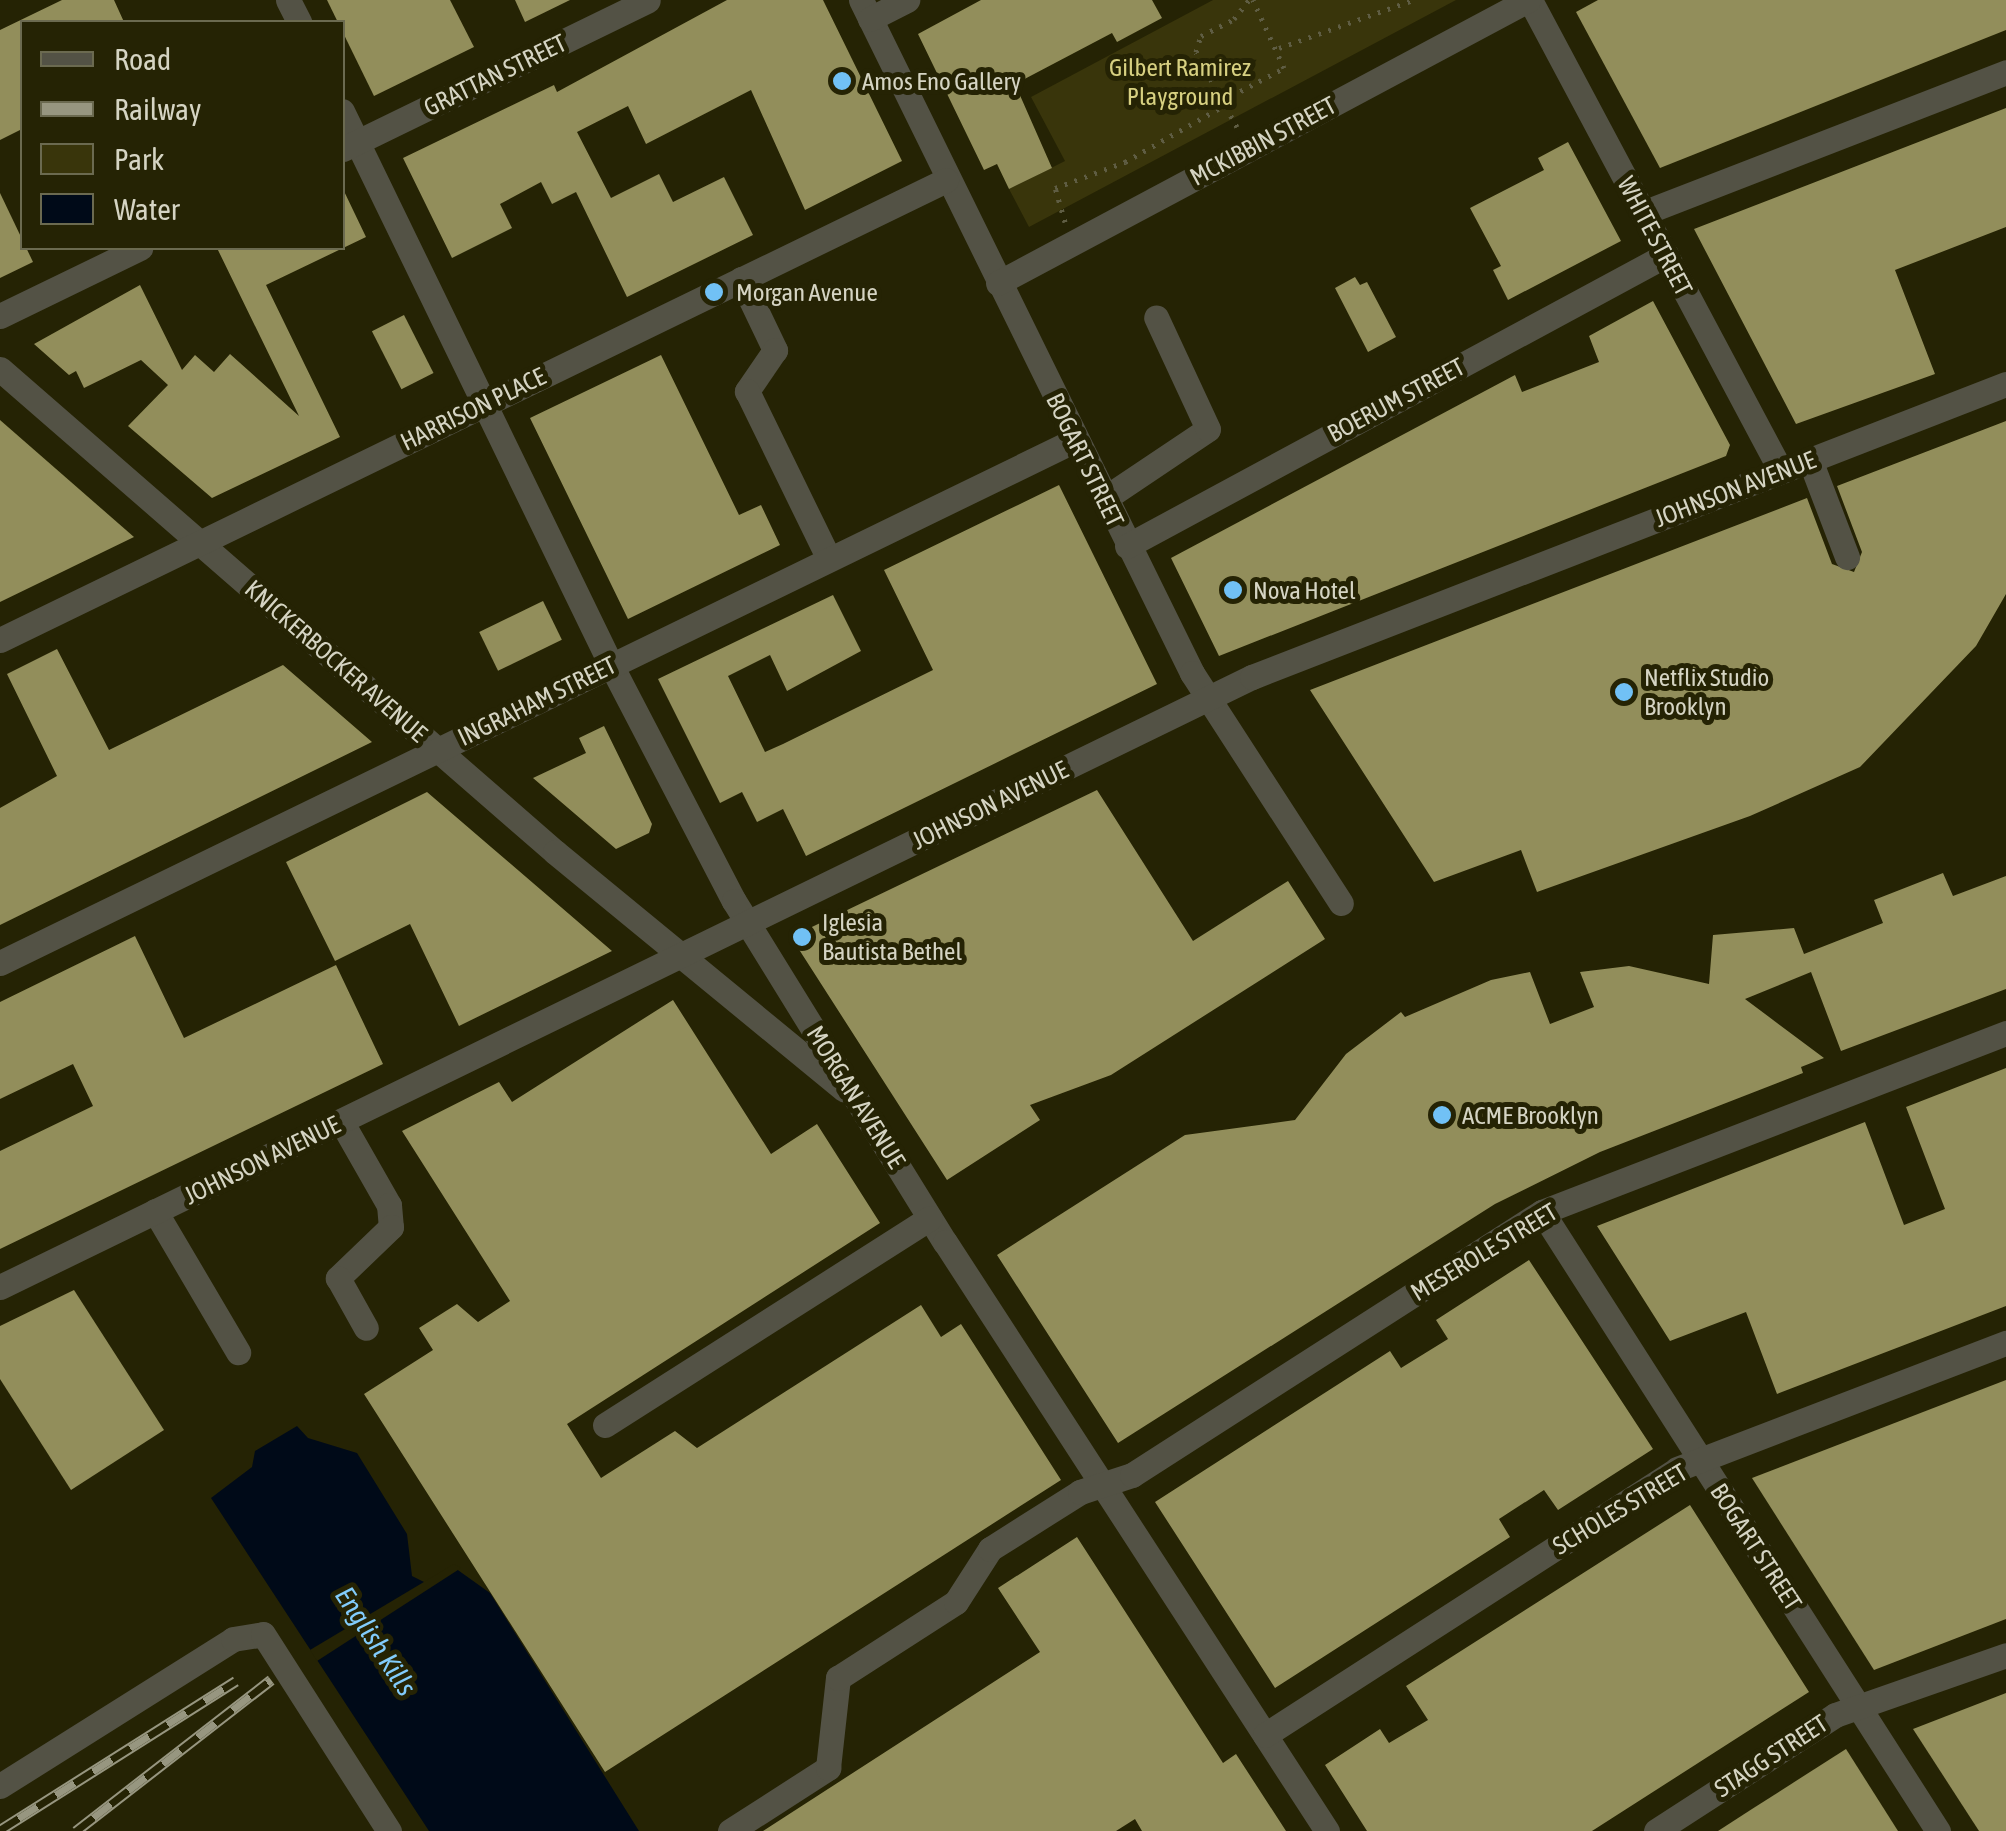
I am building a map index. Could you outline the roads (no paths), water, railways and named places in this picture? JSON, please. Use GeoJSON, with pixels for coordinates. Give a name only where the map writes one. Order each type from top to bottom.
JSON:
{"type":"FeatureCollection","features":[{"type":"Feature","properties":{"kind":"street","name":"GRATTAN STREET"},"geometry":{"type":"LineString","coordinates":[[350,146],[648,0]]}},
{"type":"Feature","properties":{"kind":"street"},"geometry":{"type":"LineString","coordinates":[[866,10],[907,0]]}},
{"type":"Feature","properties":{"kind":"street","name":"WHITE STREET"},"geometry":{"type":"LineString","coordinates":[[1529,0],[1781,471]]}},
{"type":"Feature","properties":{"kind":"street","name":"MCKIBBIN STREET"},"geometry":{"type":"LineString","coordinates":[[998,282],[1529,0]]}},
{"type":"Feature","properties":{"kind":"street","name":"BOGART STREET"},"geometry":{"type":"LineString","coordinates":[[866,10],[1127,546],[1208,698],[1341,903]]}},
{"type":"Feature","properties":{"kind":"street"},"geometry":{"type":"LineString","coordinates":[[1643,213],[2006,72]]}},
{"type":"Feature","properties":{"kind":"street","name":"MORGAN AVENUE"},"geometry":{"type":"LineString","coordinates":[[350,146],[484,404],[611,665],[748,922],[930,1218],[1326,1831]]}},
{"type":"Feature","properties":{"kind":"street","name":"HARRISON PLACE"},"geometry":{"type":"LineString","coordinates":[[0,640],[946,180]]}},
{"type":"Feature","properties":{"kind":"street"},"geometry":{"type":"LineString","coordinates":[[0,316],[136,250]]}},
{"type":"Feature","properties":{"kind":"street","name":"BOERUM STREET"},"geometry":{"type":"LineString","coordinates":[[1127,546],[1666,255]]}},
{"type":"Feature","properties":{"kind":"street"},"geometry":{"type":"LineString","coordinates":[[740,279],[775,350],[747,390],[829,559]]}},
{"type":"Feature","properties":{"kind":"street"},"geometry":{"type":"LineString","coordinates":[[1104,499],[1208,429],[1156,317]]}},
{"type":"Feature","properties":{"kind":"street","name":"KNICKERBOCKER AVENUE"},"geometry":{"type":"LineString","coordinates":[[0,369],[679,956],[860,1101]]}},
{"type":"Feature","properties":{"kind":"street","name":"JOHNSON AVENUE"},"geometry":{"type":"LineString","coordinates":[[0,1287],[1208,698],[2006,384]]}},
{"type":"Feature","properties":{"kind":"street","name":"INGRAHAM STREET"},"geometry":{"type":"LineString","coordinates":[[0,963],[1074,440]]}},
{"type":"Feature","properties":{"kind":"street"},"geometry":{"type":"LineString","coordinates":[[1810,460],[1847,557]]}},
{"type":"Feature","properties":{"kind":"street","name":"MESEROLE STREET"},"geometry":{"type":"LineString","coordinates":[[730,1831],[828,1768],[838,1678],[956,1602],[990,1550],[1080,1492],[1132,1475],[1542,1212],[2006,1033]]}},
{"type":"Feature","properties":{"kind":"street"},"geometry":{"type":"LineString","coordinates":[[341,1121],[389,1205],[391,1227],[338,1278],[366,1328]]}},
{"type":"Feature","properties":{"kind":"street"},"geometry":{"type":"LineString","coordinates":[[155,1211],[238,1352]]}},
{"type":"Feature","properties":{"kind":"street","name":"BOGART STREET"},"geometry":{"type":"LineString","coordinates":[[1542,1212],[1938,1831]]}},
{"type":"Feature","properties":{"kind":"street"},"geometry":{"type":"LineString","coordinates":[[605,1425],[930,1218]]}},
{"type":"Feature","properties":{"kind":"street","name":"SCHOLES STREET"},"geometry":{"type":"LineString","coordinates":[[1265,1736],[1677,1469],[2006,1343]]}},
{"type":"Feature","properties":{"kind":"street"},"geometry":{"type":"LineString","coordinates":[[0,1786],[233,1639],[263,1634],[389,1831]]}},
{"type":"Feature","properties":{"kind":"street","name":"STAGG STREET"},"geometry":{"type":"LineString","coordinates":[[1656,1831],[1835,1715],[2006,1654]]}},
{"type":"Feature","properties":{"kind":"water","name":"English Kills"},"geometry":{"type":"Polygon","coordinates":[[[297,1426],[308,1438],[357,1453],[407,1534],[412,1576],[430,1585],[455,1568],[490,1593],[639,1831],[429,1831],[211,1498],[252,1467],[255,1451],[297,1426]]]}},
{"type":"Feature","properties":{"kind":"railway"},"geometry":{"type":"LineString","coordinates":[[76,1831],[271,1680]]}},
{"type":"Feature","properties":{"kind":"railway"},"geometry":{"type":"LineString","coordinates":[[0,1830],[236,1681]]}},
{"type":"Feature","properties":{"kind":"place","name":"Amos Eno Gallery"},"geometry":{"type":"Point","coordinates":[842,81]}},
{"type":"Feature","properties":{"kind":"place","name":"Morgan Avenue"},"geometry":{"type":"Point","coordinates":[714,292]}},
{"type":"Feature","properties":{"kind":"place","name":"Nova Hotel"},"geometry":{"type":"Point","coordinates":[1233,590]}},
{"type":"Feature","properties":{"kind":"place","name":"Netflix Studio Brooklyn"},"geometry":{"type":"Point","coordinates":[1624,692]}},
{"type":"Feature","properties":{"kind":"place","name":"Iglesia Bautista Bethel"},"geometry":{"type":"Point","coordinates":[802,937]}},
{"type":"Feature","properties":{"kind":"place","name":"ACME Brooklyn"},"geometry":{"type":"Point","coordinates":[1442,1115]}},
{"type":"Feature","properties":{"kind":"park label","name":"Gilbert Ramirez Playground"},"geometry":{"type":"Point","coordinates":[1180,82]}}]}
